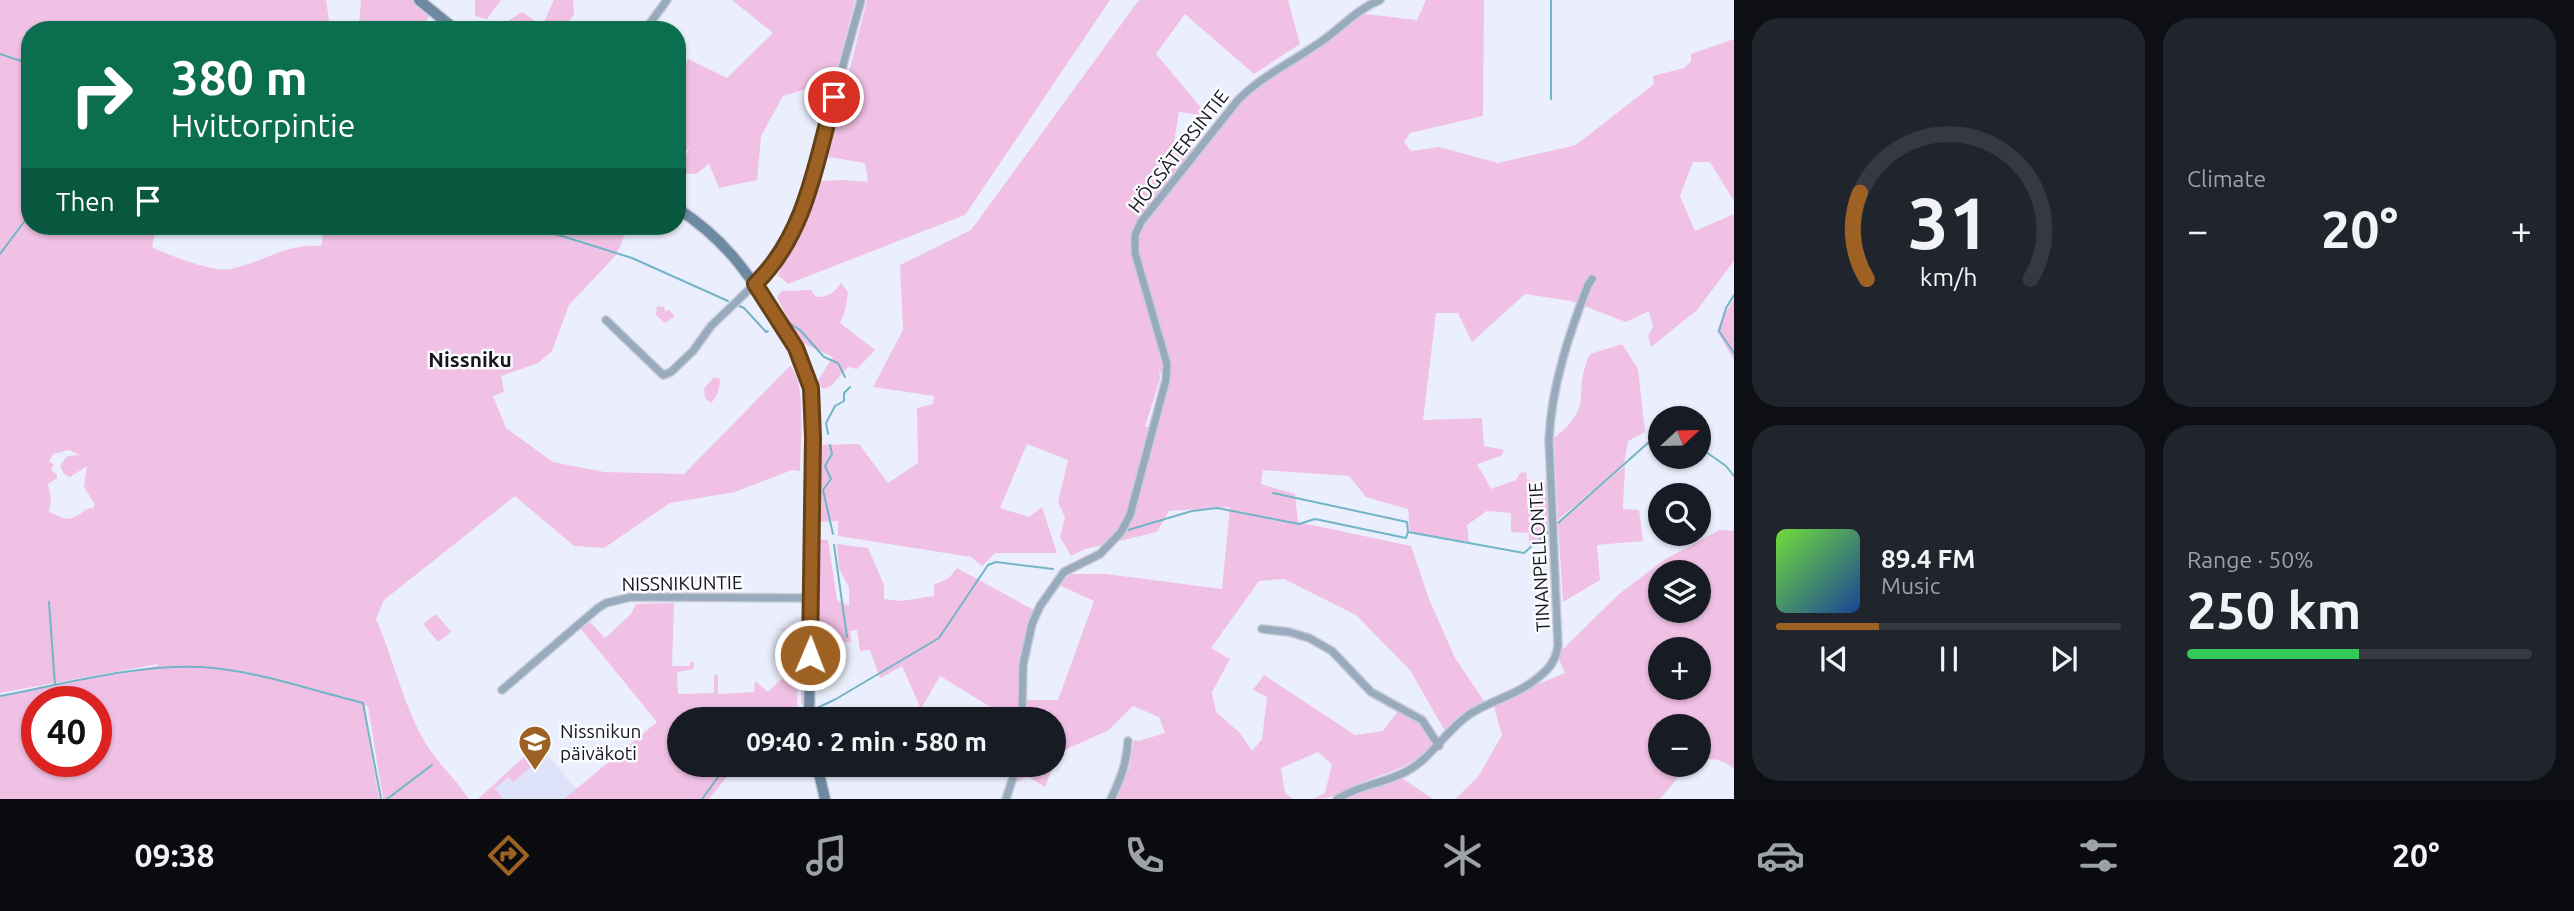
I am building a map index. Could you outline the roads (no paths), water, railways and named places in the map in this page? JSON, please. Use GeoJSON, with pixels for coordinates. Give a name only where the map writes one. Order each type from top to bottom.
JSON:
{"type":"FeatureCollection","features":[{"type":"Feature","properties":{"kind":"street"},"geometry":{"type":"LineString","coordinates":[[419,0],[445,21]]}},
{"type":"Feature","properties":{"kind":"street"},"geometry":{"type":"LineString","coordinates":[[652,21],[667,0]]}},
{"type":"Feature","properties":{"kind":"street"},"geometry":{"type":"LineString","coordinates":[[606,320],[663,375],[671,372],[693,351],[711,326],[777,259],[814,181],[861,0]]}},
{"type":"Feature","properties":{"kind":"street","name":"HÖGSÄTERSINTIE"},"geometry":{"type":"LineString","coordinates":[[1022,707],[1023,665],[1032,624],[1040,606],[1065,572],[1100,554],[1121,532],[1130,515],[1166,380],[1167,364],[1163,346],[1135,253],[1135,235],[1141,222],[1252,86],[1324,40],[1356,13],[1380,0]]}},
{"type":"Feature","properties":{"kind":"street"},"geometry":{"type":"LineString","coordinates":[[686,215],[717,237],[738,260],[796,348],[811,388],[813,438],[809,707]]}},
{"type":"Feature","properties":{"kind":"street","name":"TINANPELLONTIE"},"geometry":{"type":"LineString","coordinates":[[1337,799],[1361,786],[1401,774],[1439,746],[1469,714],[1539,678],[1556,656],[1559,645],[1550,418],[1571,332],[1592,279]]}},
{"type":"Feature","properties":{"kind":"street","name":"NISSNIKUNTIE"},"geometry":{"type":"LineString","coordinates":[[502,690],[598,608],[618,599],[810,598]]}},
{"type":"Feature","properties":{"kind":"street"},"geometry":{"type":"LineString","coordinates":[[1262,629],[1289,632],[1309,638],[1332,651],[1371,692],[1422,720],[1439,746]]}},
{"type":"Feature","properties":{"kind":"street"},"geometry":{"type":"LineString","coordinates":[[1111,799],[1123,773],[1128,741]]}},
{"type":"Feature","properties":{"kind":"street"},"geometry":{"type":"LineString","coordinates":[[820,777],[825,799]]}},
{"type":"Feature","properties":{"kind":"street"},"geometry":{"type":"LineString","coordinates":[[1006,799],[1013,777]]}},
{"type":"Feature","properties":{"kind":"waterway"},"geometry":{"type":"LineString","coordinates":[[1551,0],[1551,99]]}},
{"type":"Feature","properties":{"kind":"waterway"},"geometry":{"type":"LineString","coordinates":[[0,54],[21,61]]}},
{"type":"Feature","properties":{"kind":"waterway"},"geometry":{"type":"LineString","coordinates":[[0,254],[21,226]]}},
{"type":"Feature","properties":{"kind":"waterway"},"geometry":{"type":"LineString","coordinates":[[559,235],[632,258],[728,301]]}},
{"type":"Feature","properties":{"kind":"waterway"},"geometry":{"type":"LineString","coordinates":[[1734,295],[1726,308],[1719,331],[1734,353]]}},
{"type":"Feature","properties":{"kind":"waterway"},"geometry":{"type":"LineString","coordinates":[[739,306],[768,331]]}},
{"type":"Feature","properties":{"kind":"waterway"},"geometry":{"type":"LineString","coordinates":[[786,321],[800,330],[824,357],[838,363],[845,377]]}},
{"type":"Feature","properties":{"kind":"waterway"},"geometry":{"type":"LineString","coordinates":[[828,434],[826,423],[835,406],[844,401],[844,393],[850,387]]}},
{"type":"Feature","properties":{"kind":"waterway"},"geometry":{"type":"LineString","coordinates":[[1558,523],[1648,443]]}},
{"type":"Feature","properties":{"kind":"waterway"},"geometry":{"type":"LineString","coordinates":[[830,445],[832,454],[825,466],[831,479],[823,490],[833,534]]}},
{"type":"Feature","properties":{"kind":"waterway"},"geometry":{"type":"LineString","coordinates":[[1712,456],[1734,476]]}},
{"type":"Feature","properties":{"kind":"waterway"},"geometry":{"type":"LineString","coordinates":[[1273,493],[1407,522],[1408,531]]}},
{"type":"Feature","properties":{"kind":"waterway"},"geometry":{"type":"LineString","coordinates":[[1128,530],[1192,511],[1217,508],[1299,524],[1315,519],[1406,538],[1408,532],[1524,553],[1548,532]]}},
{"type":"Feature","properties":{"kind":"waterway"},"geometry":{"type":"LineString","coordinates":[[834,545],[847,637]]}},
{"type":"Feature","properties":{"kind":"waterway"},"geometry":{"type":"LineString","coordinates":[[819,707],[939,638],[988,565],[996,562],[1053,569]]}},
{"type":"Feature","properties":{"kind":"waterway"},"geometry":{"type":"LineString","coordinates":[[49,602],[55,685]]}},
{"type":"Feature","properties":{"kind":"waterway"},"geometry":{"type":"LineString","coordinates":[[0,696],[100,676],[151,669],[201,667],[262,676],[363,703],[381,799]]}},
{"type":"Feature","properties":{"kind":"waterway"},"geometry":{"type":"LineString","coordinates":[[387,799],[432,765]]}},
{"type":"Feature","properties":{"kind":"waterway"},"geometry":{"type":"LineString","coordinates":[[702,799],[718,777]]}},
{"type":"Feature","properties":{"kind":"place","name":"Nissnikun päiväkoti"},"geometry":{"type":"Point","coordinates":[535,772]}},
{"type":"Feature","properties":{"kind":"district","name":"Nissniku"},"geometry":{"type":"Point","coordinates":[470,360]}}]}
